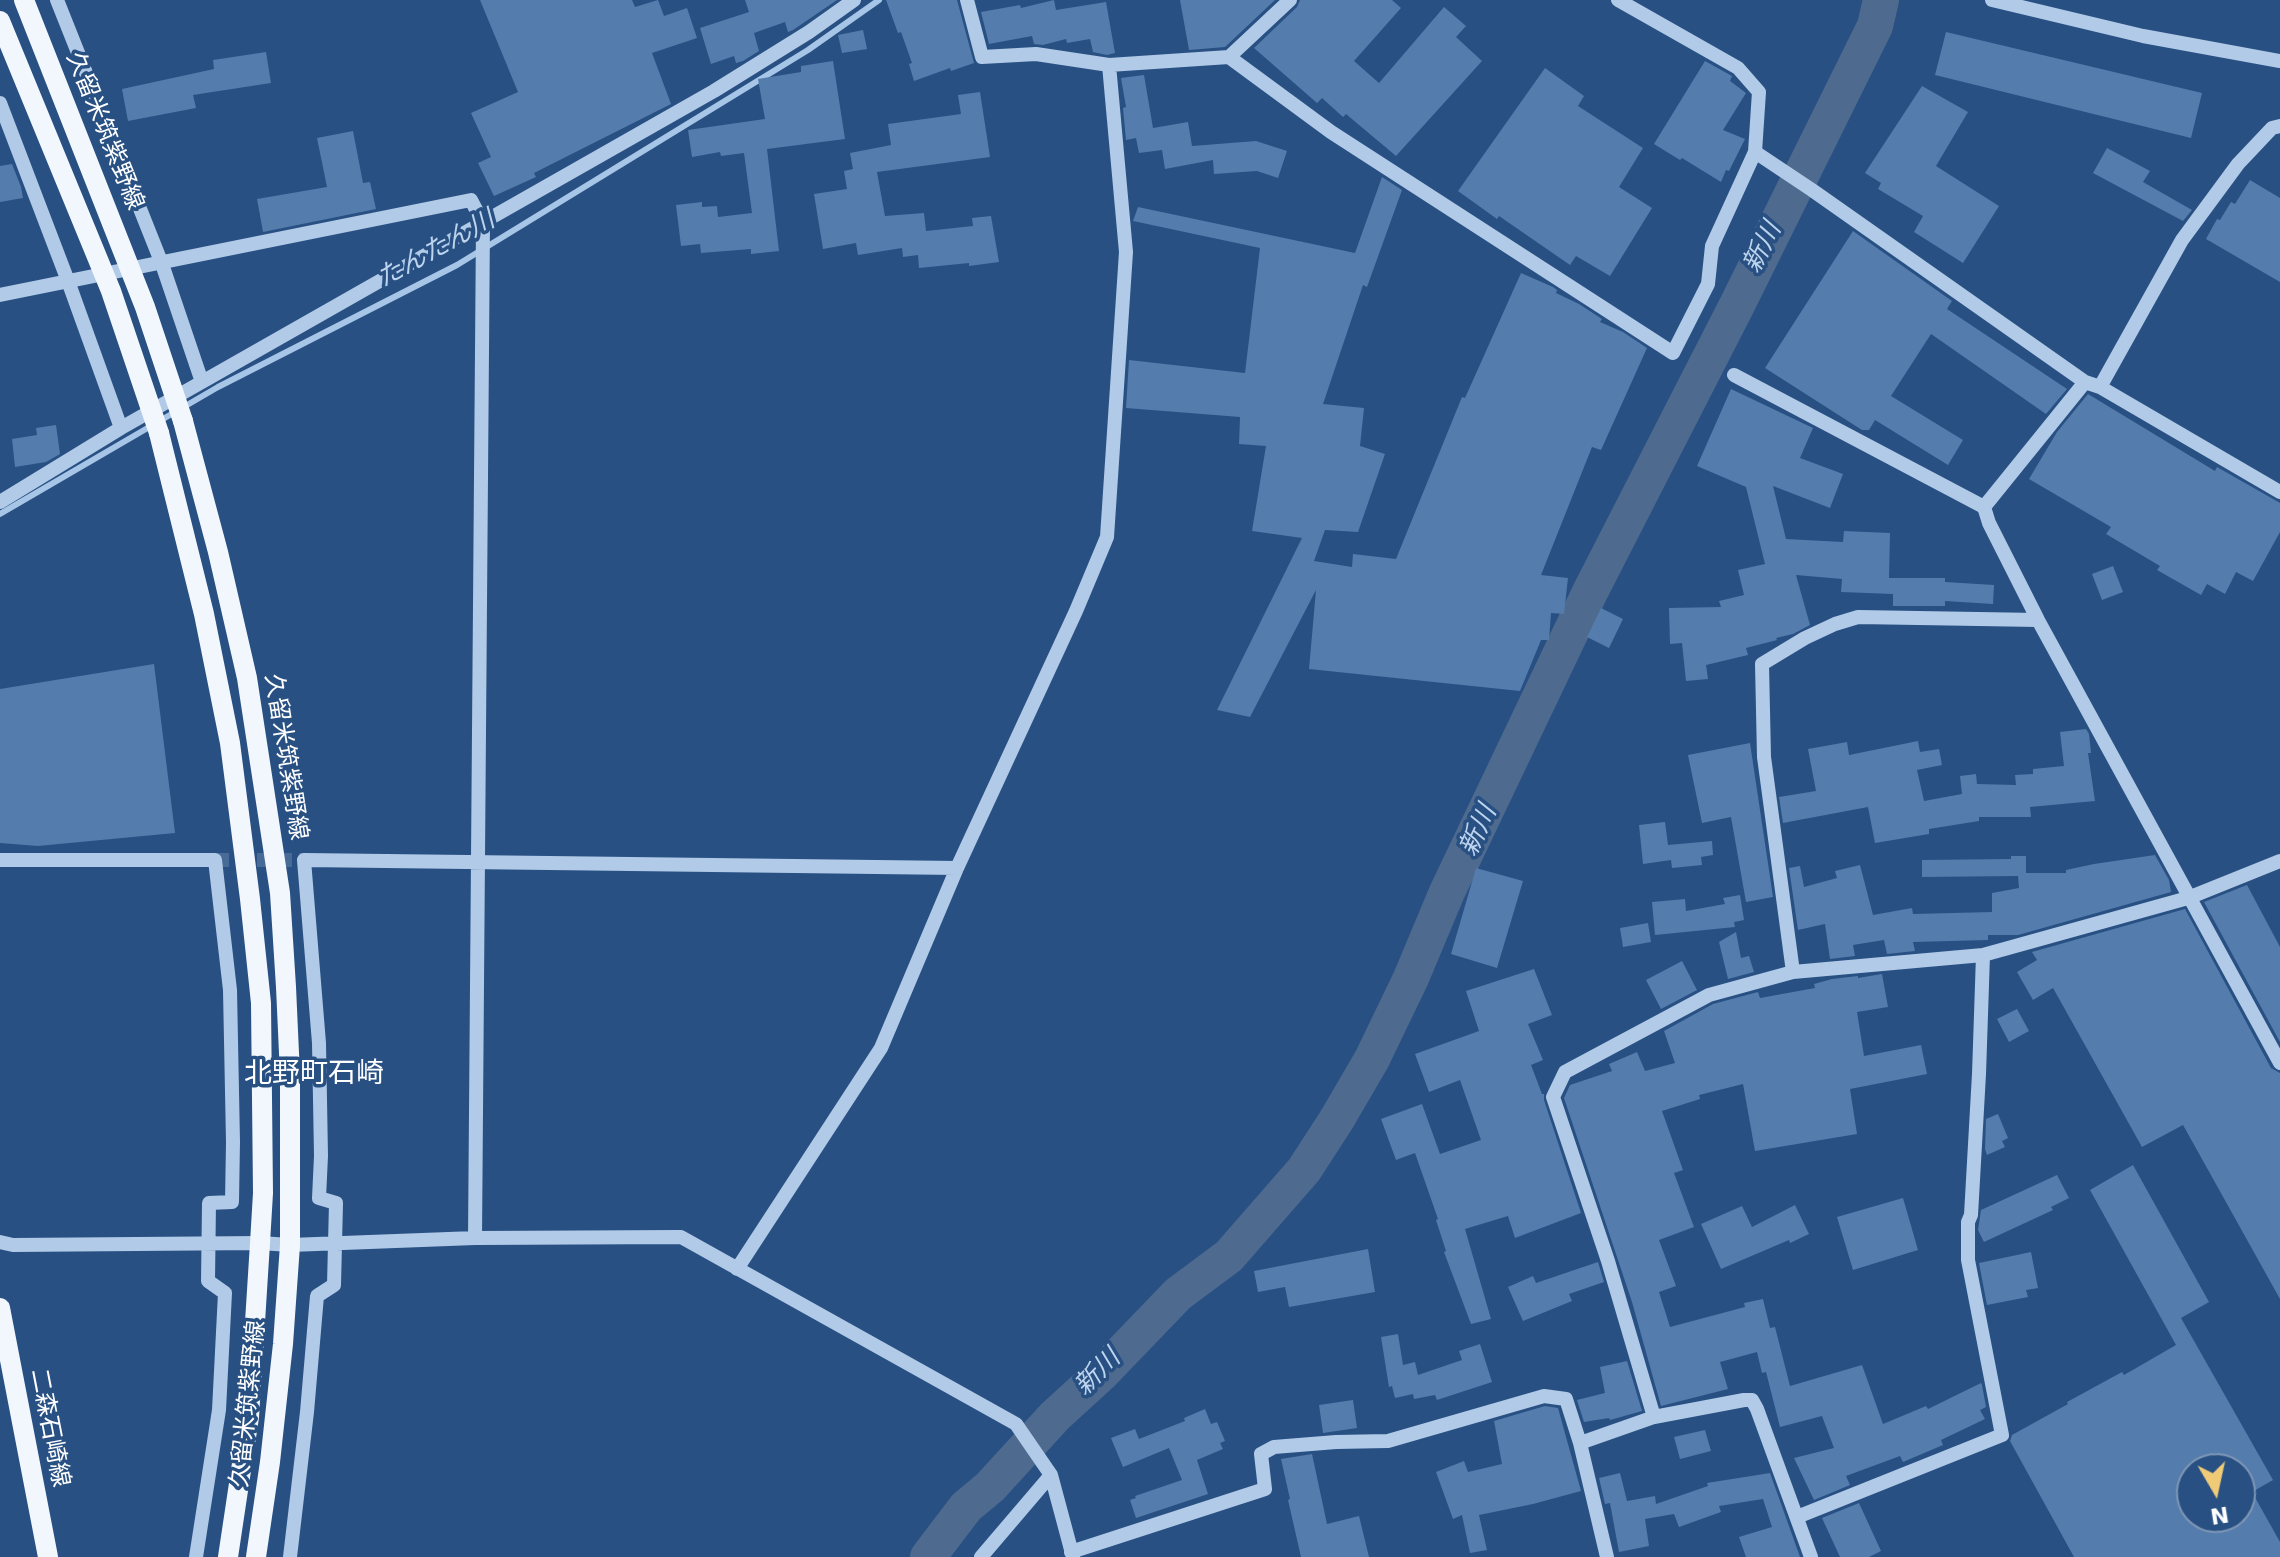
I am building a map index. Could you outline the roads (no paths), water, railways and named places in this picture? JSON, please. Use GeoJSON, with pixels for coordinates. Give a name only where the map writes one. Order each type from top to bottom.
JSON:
{"type":"FeatureCollection","features":[{"type":"Feature","properties":{"kind":"main road","name":"久留米筑紫野線"},"geometry":{"type":"LineString","coordinates":[[24,0],[145,307],[183,421],[247,678],[280,893],[290,1075],[290,1245],[283,1344],[256,1557]]}},
{"type":"Feature","properties":{"kind":"main road","name":"久留米筑紫野線"},"geometry":{"type":"LineString","coordinates":[[0,21],[111,291],[159,433],[204,614],[224,714],[261,1003],[263,1193],[249,1417],[228,1557]]}},
{"type":"Feature","properties":{"kind":"main road","name":"二森石崎線"},"geometry":{"type":"LineString","coordinates":[[0,1308],[48,1557]]}},
{"type":"Feature","properties":{"kind":"street"},"geometry":{"type":"LineString","coordinates":[[57,0],[162,264],[202,382]]}},
{"type":"Feature","properties":{"kind":"street"},"geometry":{"type":"LineString","coordinates":[[0,502],[121,428],[714,91],[854,0]]}},
{"type":"Feature","properties":{"kind":"street"},"geometry":{"type":"LineString","coordinates":[[967,0],[982,57],[1036,54],[1109,65],[1229,57],[1290,0]]}},
{"type":"Feature","properties":{"kind":"street"},"geometry":{"type":"LineString","coordinates":[[1229,57],[1331,132],[1673,353],[1708,284],[1712,246],[1755,152],[1759,92],[1738,68],[1618,0]]}},
{"type":"Feature","properties":{"kind":"street"},"geometry":{"type":"LineString","coordinates":[[1992,0],[2143,36],[2280,61]]}},
{"type":"Feature","properties":{"kind":"street"},"geometry":{"type":"LineString","coordinates":[[737,1269],[881,1048],[957,868],[1107,537],[1126,252],[1109,65]]}},
{"type":"Feature","properties":{"kind":"street"},"geometry":{"type":"LineString","coordinates":[[0,103],[121,428]]}},
{"type":"Feature","properties":{"kind":"street"},"geometry":{"type":"LineString","coordinates":[[2100,387],[2182,240],[2238,164],[2272,128],[2280,126]]}},
{"type":"Feature","properties":{"kind":"street"},"geometry":{"type":"LineString","coordinates":[[1755,152],[2085,382],[2100,387],[2280,492]]}},
{"type":"Feature","properties":{"kind":"street"},"geometry":{"type":"LineString","coordinates":[[0,295],[471,200],[483,223],[475,1238]]}},
{"type":"Feature","properties":{"kind":"street"},"geometry":{"type":"LineString","coordinates":[[1734,375],[1984,507],[2038,620],[2280,1063]]}},
{"type":"Feature","properties":{"kind":"street"},"geometry":{"type":"LineString","coordinates":[[1984,507],[2085,382]]}},
{"type":"Feature","properties":{"kind":"street"},"geometry":{"type":"LineString","coordinates":[[1793,972],[1764,757],[1762,664],[1805,638],[1858,617],[2038,620]]}},
{"type":"Feature","properties":{"kind":"street"},"geometry":{"type":"LineString","coordinates":[[0,860],[215,860],[230,990],[232,1202],[209,1203],[208,1281],[225,1293],[219,1410],[196,1557]]}},
{"type":"Feature","properties":{"kind":"street"},"geometry":{"type":"LineString","coordinates":[[290,1557],[317,1296],[334,1285],[336,1203],[319,1198],[319,1043],[304,860],[957,868]]}},
{"type":"Feature","properties":{"kind":"street"},"geometry":{"type":"LineString","coordinates":[[1654,1417],[1608,1261],[1553,1097],[1565,1072],[1709,995],[1793,972],[1983,955],[2188,898],[2280,861]]}},
{"type":"Feature","properties":{"kind":"street"},"geometry":{"type":"LineString","coordinates":[[1797,1517],[2002,1435],[1968,1260],[1983,955]]}},
{"type":"Feature","properties":{"kind":"street"},"geometry":{"type":"LineString","coordinates":[[0,1242],[13,1245],[290,1245],[475,1238],[681,1237],[1016,1424],[1051,1475],[1072,1555],[1265,1489],[1261,1454],[1274,1447],[1388,1441],[1544,1396],[1566,1399],[1580,1443],[1607,1557]]}},
{"type":"Feature","properties":{"kind":"street"},"geometry":{"type":"LineString","coordinates":[[1580,1443],[1654,1417],[1752,1400],[1811,1557]]}},
{"type":"Feature","properties":{"kind":"street"},"geometry":{"type":"LineString","coordinates":[[981,1557],[1051,1475]]}},
{"type":"Feature","properties":{"kind":"waterway","name":"たんたん川"},"geometry":{"type":"LineString","coordinates":[[0,514],[218,387],[457,265],[808,50],[879,0]]}},
{"type":"Feature","properties":{"kind":"waterway","name":"新川"},"geometry":{"type":"LineString","coordinates":[[928,1557],[966,1507],[990,1487],[1055,1416],[1101,1374],[1178,1294],[1229,1256],[1304,1170],[1337,1119],[1372,1059],[1411,978],[1447,892],[1590,592],[1875,26],[1881,0]]}},
{"type":"Feature","properties":{"kind":"tunnel"},"geometry":{"type":"LineString","coordinates":[[215,860],[304,860]]}},
{"type":"Feature","properties":{"kind":"district","name":"北野町石崎"},"geometry":{"type":"Point","coordinates":[314,1075]}}]}
